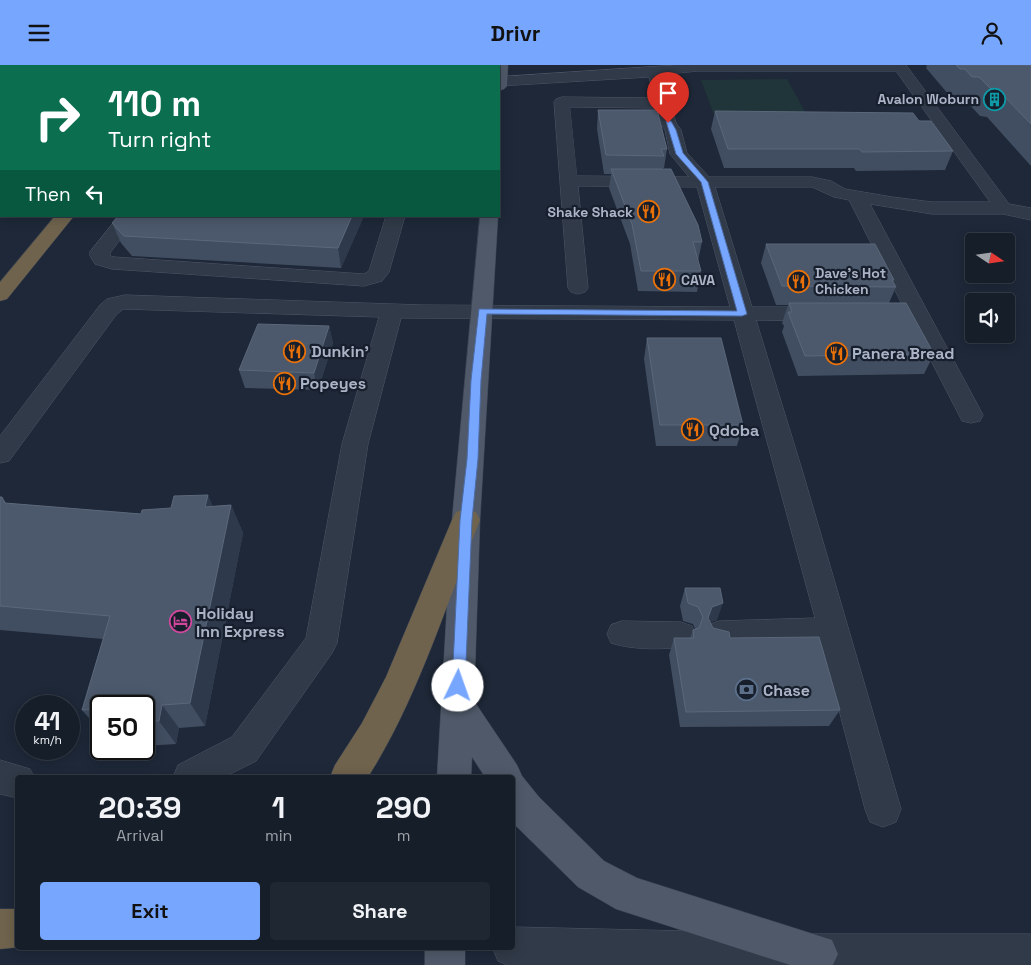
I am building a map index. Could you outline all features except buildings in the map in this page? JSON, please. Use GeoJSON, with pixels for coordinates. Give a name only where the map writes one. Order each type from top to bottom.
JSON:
{"type":"FeatureCollection","features":[{"type":"Feature","properties":{"kind":"highway"},"geometry":{"type":"LineString","coordinates":[[0,267],[49,217]]}},
{"type":"Feature","properties":{"kind":"highway"},"geometry":{"type":"LineString","coordinates":[[0,295],[64,217]]}},
{"type":"Feature","properties":{"kind":"highway"},"geometry":{"type":"LineString","coordinates":[[348,775],[372,741],[383,718],[410,659],[466,520]]}},
{"type":"Feature","properties":{"kind":"highway"},"geometry":{"type":"LineString","coordinates":[[0,929],[15,929]]}},
{"type":"Feature","properties":{"kind":"main road"},"geometry":{"type":"LineString","coordinates":[[454,775],[466,520],[489,217]]}},
{"type":"Feature","properties":{"kind":"main road"},"geometry":{"type":"LineString","coordinates":[[458,705],[504,775]]}},
{"type":"Feature","properties":{"kind":"main road"},"geometry":{"type":"LineString","coordinates":[[515,794],[526,810],[590,874],[630,895],[818,954]]}},
{"type":"Feature","properties":{"kind":"main road"},"geometry":{"type":"LineString","coordinates":[[444,965],[445,950]]}},
{"type":"Feature","properties":{"kind":"street"},"geometry":{"type":"LineString","coordinates":[[500,82],[655,72],[698,67],[900,66],[1003,208]]}},
{"type":"Feature","properties":{"kind":"street"},"geometry":{"type":"LineString","coordinates":[[655,72],[679,154],[704,182],[790,473],[882,809]]}},
{"type":"Feature","properties":{"kind":"street"},"geometry":{"type":"LineString","coordinates":[[578,288],[562,102],[663,103]]}},
{"type":"Feature","properties":{"kind":"street"},"geometry":{"type":"LineString","coordinates":[[569,181],[812,182],[825,185],[840,193],[857,197],[932,208],[1003,208],[1031,214]]}},
{"type":"Feature","properties":{"kind":"street"},"geometry":{"type":"LineString","coordinates":[[857,197],[971,415]]}},
{"type":"Feature","properties":{"kind":"street"},"geometry":{"type":"LineString","coordinates":[[128,217],[100,252],[102,260],[112,263],[364,280],[375,277],[379,272],[396,217]]}},
{"type":"Feature","properties":{"kind":"street"},"geometry":{"type":"LineString","coordinates":[[0,454],[108,310],[118,303],[133,300],[392,310],[919,315]]}},
{"type":"Feature","properties":{"kind":"street"},"geometry":{"type":"LineString","coordinates":[[194,775],[244,749],[321,643],[355,445],[392,310]]}},
{"type":"Feature","properties":{"kind":"street"},"geometry":{"type":"LineString","coordinates":[[719,634],[834,631]]}},
{"type":"Feature","properties":{"kind":"street"},"geometry":{"type":"LineString","coordinates":[[622,634],[681,635]]}},
{"type":"Feature","properties":{"kind":"street"},"geometry":{"type":"LineString","coordinates":[[0,777],[15,780]]}},
{"type":"Feature","properties":{"kind":"street"},"geometry":{"type":"LineString","coordinates":[[515,947],[818,954],[1031,953]]}},
{"type":"Feature","properties":{"kind":"green space"},"geometry":{"type":"Polygon","coordinates":[[[787,79],[809,119],[716,120],[701,80],[787,79]]]}},
{"type":"Feature","properties":{"kind":"place","name":"Avalon Woburn"},"geometry":{"type":"Point","coordinates":[995,99]}},
{"type":"Feature","properties":{"kind":"place","name":"Shake Shack"},"geometry":{"type":"Point","coordinates":[649,212]}},
{"type":"Feature","properties":{"kind":"place","name":"CAVA"},"geometry":{"type":"Point","coordinates":[665,280]}},
{"type":"Feature","properties":{"kind":"place","name":"Dave's Hot Chicken"},"geometry":{"type":"Point","coordinates":[799,281]}},
{"type":"Feature","properties":{"kind":"place","name":"Dunkin'"},"geometry":{"type":"Point","coordinates":[295,351]}},
{"type":"Feature","properties":{"kind":"place","name":"Panera Bread"},"geometry":{"type":"Point","coordinates":[836,353]}},
{"type":"Feature","properties":{"kind":"place","name":"Popeyes"},"geometry":{"type":"Point","coordinates":[284,383]}},
{"type":"Feature","properties":{"kind":"place","name":"Qdoba"},"geometry":{"type":"Point","coordinates":[693,430]}},
{"type":"Feature","properties":{"kind":"place","name":"Holiday Inn Express"},"geometry":{"type":"Point","coordinates":[180,622]}},
{"type":"Feature","properties":{"kind":"place","name":"Chase"},"geometry":{"type":"Point","coordinates":[747,690]}},
{"type":"Feature","properties":{"kind":"route"},"geometry":{"type":"LineString","coordinates":[[458,686],[466,520],[482,311],[742,314],[704,182],[679,154],[673,130],[668,123]]}}]}
